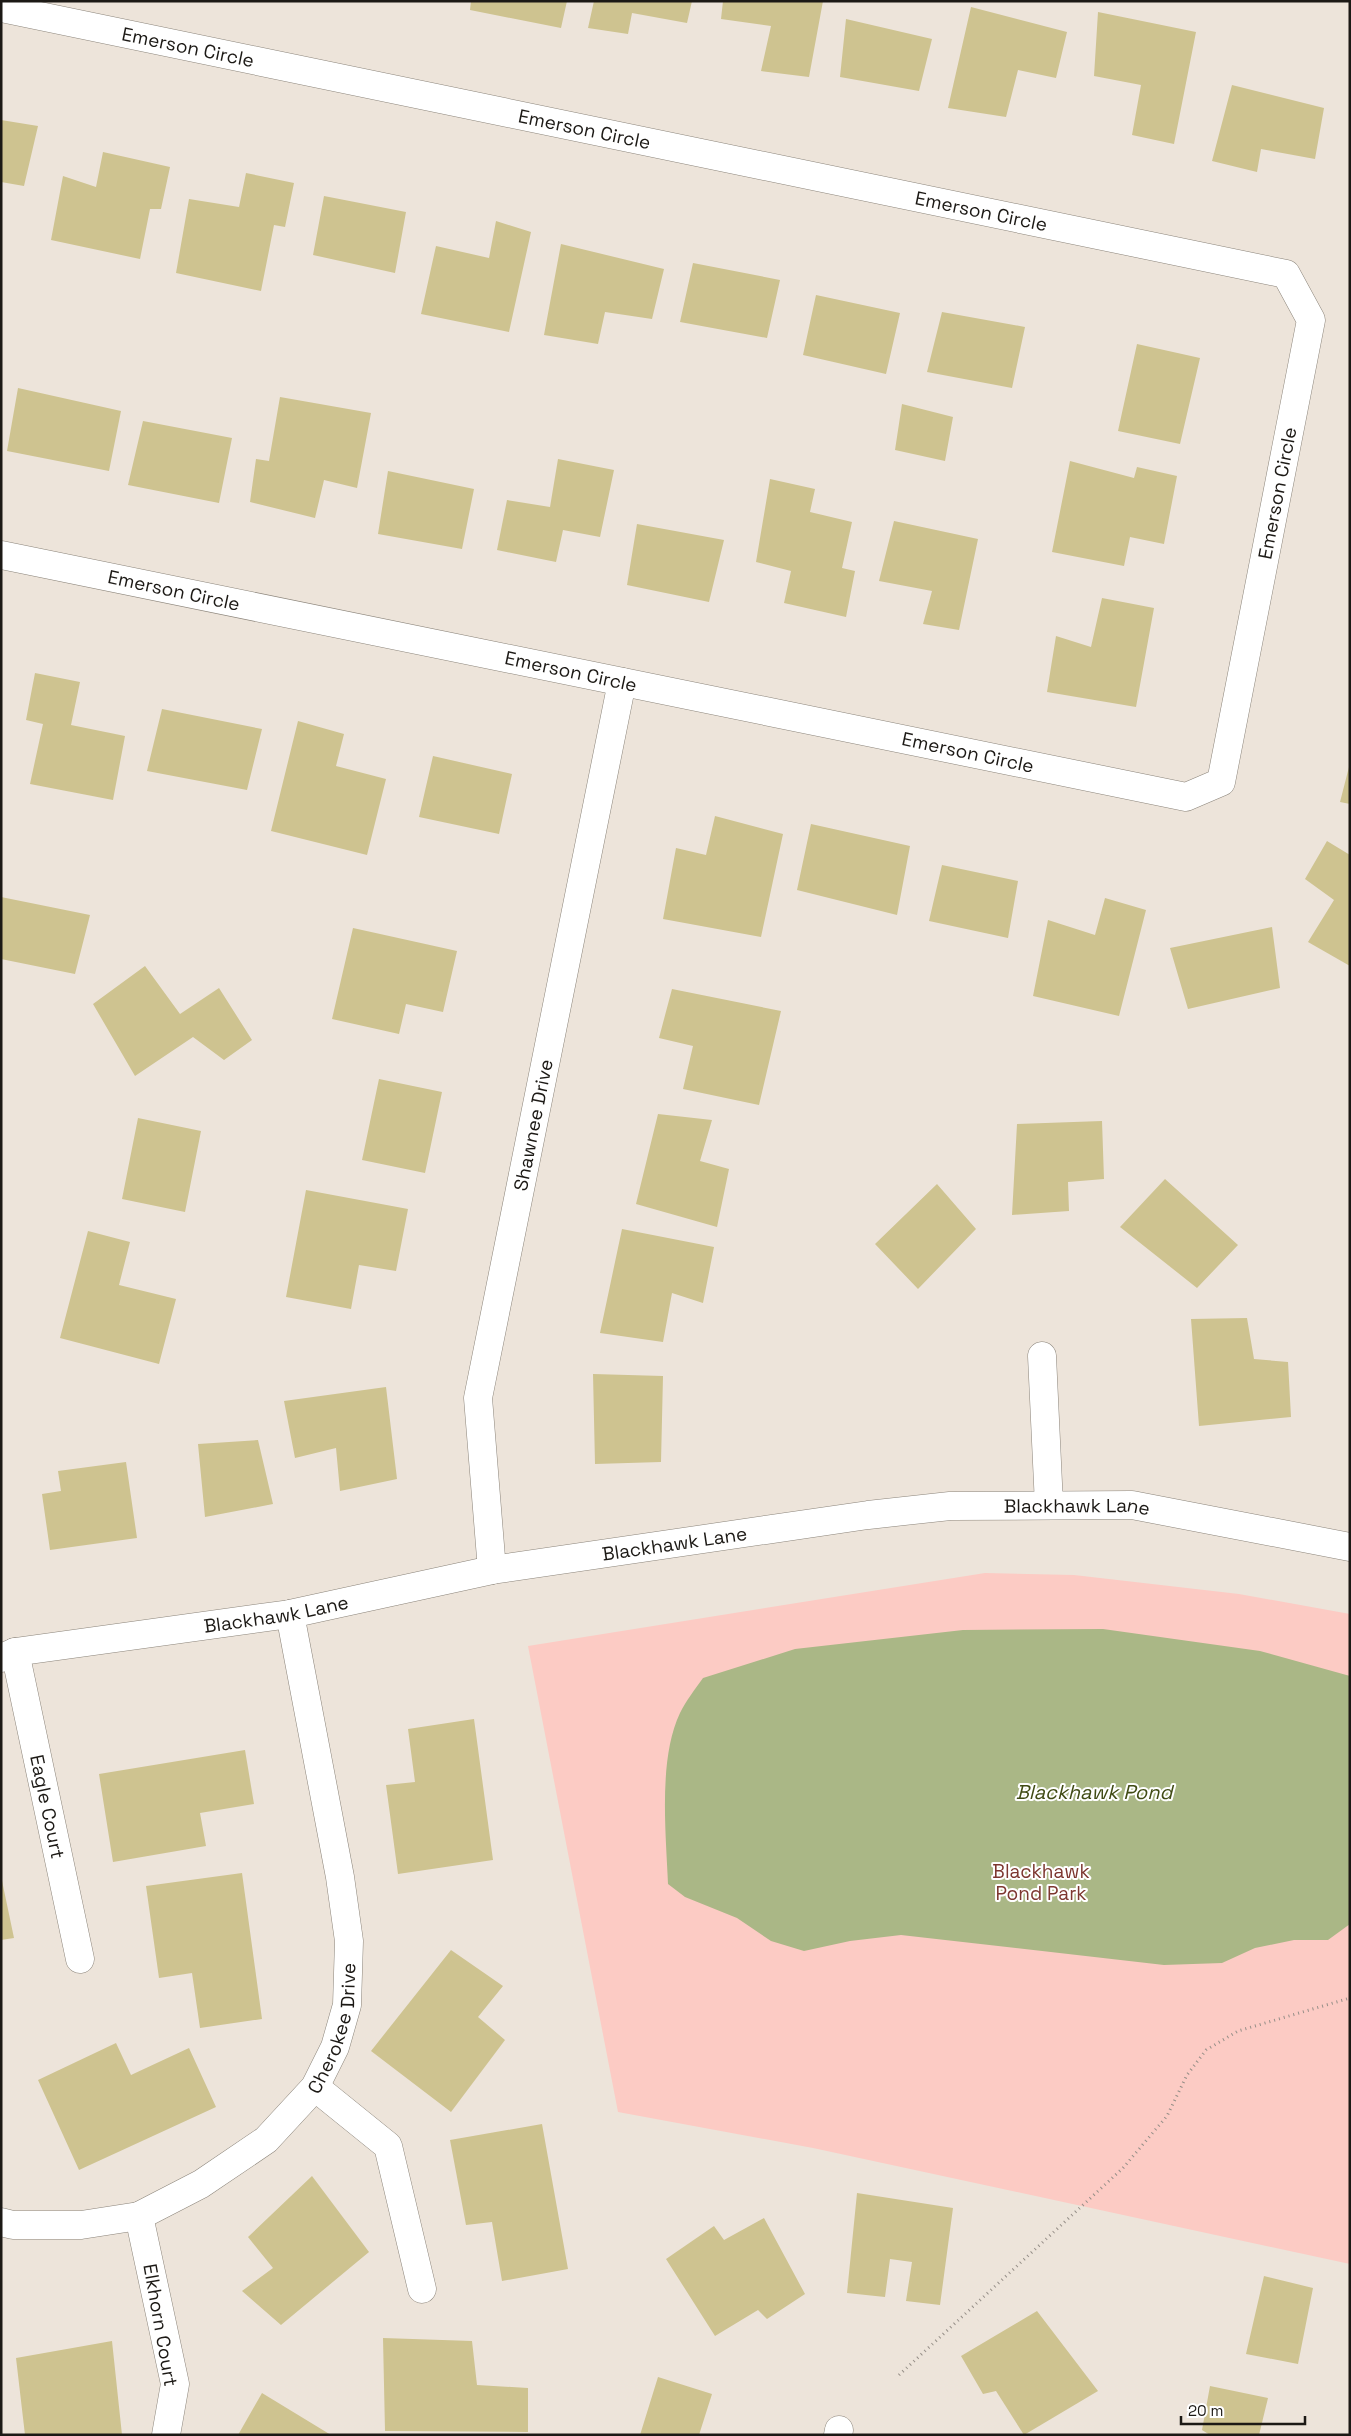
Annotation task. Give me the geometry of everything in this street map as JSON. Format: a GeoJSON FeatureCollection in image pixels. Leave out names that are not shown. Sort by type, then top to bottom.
{"type":"FeatureCollection","features":[{"type":"Feature","properties":{"kind":"street","name":"Emerson Circle"},"geometry":{"type":"LineString","coordinates":[[1,8],[1286,274],[1311,320],[1221,782],[1186,797],[1,555]]}},
{"type":"Feature","properties":{"kind":"street","name":"Shawnee Drive"},"geometry":{"type":"LineString","coordinates":[[492,1570],[478,1398],[622,682]]}},
{"type":"Feature","properties":{"kind":"street"},"geometry":{"type":"LineString","coordinates":[[1042,1356],[1049,1505]]}},
{"type":"Feature","properties":{"kind":"street","name":"Blackhawk Lane"},"geometry":{"type":"LineString","coordinates":[[8,1655],[290,1614],[492,1570],[868,1515],[950,1506],[1132,1505],[1350,1547]]}},
{"type":"Feature","properties":{"kind":"street","name":"Cherokee Drive"},"geometry":{"type":"LineString","coordinates":[[1,2222],[13,2225],[81,2225],[139,2216],[201,2184],[266,2140],[315,2087],[335,2047],[347,2005],[349,1941],[340,1877],[290,1614]]}},
{"type":"Feature","properties":{"kind":"street","name":"Eagle Court"},"geometry":{"type":"LineString","coordinates":[[8,1655],[80,1959]]}},
{"type":"Feature","properties":{"kind":"street"},"geometry":{"type":"LineString","coordinates":[[315,2087],[388,2146],[422,2289]]}},
{"type":"Feature","properties":{"kind":"street","name":"Elkhorn Court"},"geometry":{"type":"LineString","coordinates":[[139,2216],[176,2384],[166,2435]]}},
{"type":"Feature","properties":{"kind":"path"},"geometry":{"type":"LineString","coordinates":[[899,2375],[1123,2168],[1167,2116],[1187,2075],[1206,2050],[1238,2031],[1350,1998]]}},
{"type":"Feature","properties":{"kind":"green space","name":"Blackhawk Pond Park"},"geometry":{"type":"Polygon","coordinates":[[[985,1573],[1074,1575],[1239,1594],[1350,1614],[1350,2264],[813,2148],[618,2112],[528,1646],[985,1573]]]}},
{"type":"Feature","properties":{"kind":"water","name":"Blackhawk Pond"},"geometry":{"type":"Polygon","coordinates":[[[1103,1629],[1260,1651],[1350,1676],[1350,1924],[1328,1940],[1294,1940],[1255,1948],[1222,1963],[1164,1965],[901,1935],[850,1941],[804,1951],[771,1941],[737,1918],[685,1897],[668,1884],[665,1797],[669,1752],[673,1732],[680,1713],[703,1678],[795,1649],[963,1630],[1103,1629]]]}},
{"type":"Feature","properties":{"kind":"building"},"geometry":{"type":"Polygon","coordinates":[[[471,1],[567,1],[561,28],[470,10],[471,1]]]}},
{"type":"Feature","properties":{"kind":"building"},"geometry":{"type":"Polygon","coordinates":[[[594,1],[692,1],[687,23],[632,13],[628,34],[588,28],[594,1]]]}},
{"type":"Feature","properties":{"kind":"building"},"geometry":{"type":"Polygon","coordinates":[[[723,1],[823,1],[809,77],[761,71],[771,26],[721,19],[723,1]]]}},
{"type":"Feature","properties":{"kind":"building"},"geometry":{"type":"Polygon","coordinates":[[[971,7],[1067,32],[1056,78],[1018,70],[1006,117],[948,108],[971,7]]]}},
{"type":"Feature","properties":{"kind":"building"},"geometry":{"type":"Polygon","coordinates":[[[1098,12],[1196,32],[1174,144],[1132,135],[1141,85],[1094,76],[1098,12]]]}},
{"type":"Feature","properties":{"kind":"building"},"geometry":{"type":"Polygon","coordinates":[[[846,19],[932,39],[919,91],[840,77],[846,19]]]}},
{"type":"Feature","properties":{"kind":"building"},"geometry":{"type":"Polygon","coordinates":[[[1232,85],[1324,108],[1315,159],[1261,149],[1257,172],[1212,161],[1232,85]]]}},
{"type":"Feature","properties":{"kind":"building"},"geometry":{"type":"Polygon","coordinates":[[[1,120],[38,126],[24,186],[1,182],[1,120]]]}},
{"type":"Feature","properties":{"kind":"building"},"geometry":{"type":"Polygon","coordinates":[[[103,152],[170,167],[161,209],[150,209],[140,259],[51,240],[63,176],[96,187],[103,152]]]}},
{"type":"Feature","properties":{"kind":"building"},"geometry":{"type":"Polygon","coordinates":[[[246,173],[294,183],[285,227],[274,225],[261,291],[176,273],[189,199],[239,207],[246,173]]]}},
{"type":"Feature","properties":{"kind":"building"},"geometry":{"type":"Polygon","coordinates":[[[324,196],[406,212],[395,273],[313,255],[324,196]]]}},
{"type":"Feature","properties":{"kind":"building"},"geometry":{"type":"Polygon","coordinates":[[[496,221],[531,232],[509,332],[421,314],[436,246],[489,258],[496,221]]]}},
{"type":"Feature","properties":{"kind":"building"},"geometry":{"type":"Polygon","coordinates":[[[561,244],[664,269],[652,319],[605,312],[598,344],[544,335],[561,244]]]}},
{"type":"Feature","properties":{"kind":"building"},"geometry":{"type":"Polygon","coordinates":[[[693,263],[780,280],[767,338],[680,322],[693,263]]]}},
{"type":"Feature","properties":{"kind":"building"},"geometry":{"type":"Polygon","coordinates":[[[816,295],[900,313],[886,374],[803,355],[816,295]]]}},
{"type":"Feature","properties":{"kind":"building"},"geometry":{"type":"Polygon","coordinates":[[[942,312],[1025,327],[1012,388],[927,372],[942,312]]]}},
{"type":"Feature","properties":{"kind":"building"},"geometry":{"type":"Polygon","coordinates":[[[1137,344],[1200,358],[1180,444],[1118,431],[1137,344]]]}},
{"type":"Feature","properties":{"kind":"building"},"geometry":{"type":"Polygon","coordinates":[[[18,388],[121,411],[109,471],[7,451],[18,388]]]}},
{"type":"Feature","properties":{"kind":"building"},"geometry":{"type":"Polygon","coordinates":[[[280,397],[371,413],[357,488],[324,480],[315,518],[250,502],[256,459],[269,461],[280,397]]]}},
{"type":"Feature","properties":{"kind":"building"},"geometry":{"type":"Polygon","coordinates":[[[902,404],[953,417],[945,461],[895,450],[902,404]]]}},
{"type":"Feature","properties":{"kind":"building"},"geometry":{"type":"Polygon","coordinates":[[[143,421],[232,438],[219,503],[128,485],[143,421]]]}},
{"type":"Feature","properties":{"kind":"building"},"geometry":{"type":"Polygon","coordinates":[[[558,459],[614,470],[600,537],[563,530],[556,562],[497,550],[507,500],[550,507],[558,459]]]}},
{"type":"Feature","properties":{"kind":"building"},"geometry":{"type":"Polygon","coordinates":[[[1070,461],[1134,478],[1137,467],[1177,476],[1164,544],[1130,537],[1124,566],[1052,552],[1070,461]]]}},
{"type":"Feature","properties":{"kind":"building"},"geometry":{"type":"Polygon","coordinates":[[[388,471],[474,489],[462,549],[378,534],[388,471]]]}},
{"type":"Feature","properties":{"kind":"building"},"geometry":{"type":"Polygon","coordinates":[[[770,479],[815,489],[810,512],[852,522],[842,568],[855,571],[846,617],[784,603],[791,571],[756,562],[770,479]]]}},
{"type":"Feature","properties":{"kind":"building"},"geometry":{"type":"Polygon","coordinates":[[[894,521],[978,539],[959,630],[923,624],[932,591],[879,581],[894,521]]]}},
{"type":"Feature","properties":{"kind":"building"},"geometry":{"type":"Polygon","coordinates":[[[637,524],[724,540],[709,602],[627,585],[637,524]]]}},
{"type":"Feature","properties":{"kind":"building"},"geometry":{"type":"Polygon","coordinates":[[[1102,598],[1154,608],[1136,707],[1047,692],[1056,636],[1091,647],[1102,598]]]}},
{"type":"Feature","properties":{"kind":"building"},"geometry":{"type":"Polygon","coordinates":[[[35,673],[80,682],[71,725],[125,736],[113,800],[30,784],[43,724],[26,720],[35,673]]]}},
{"type":"Feature","properties":{"kind":"building"},"geometry":{"type":"Polygon","coordinates":[[[162,709],[262,729],[247,790],[147,771],[162,709]]]}},
{"type":"Feature","properties":{"kind":"building"},"geometry":{"type":"Polygon","coordinates":[[[298,721],[344,734],[336,766],[386,779],[367,855],[271,831],[298,721]]]}},
{"type":"Feature","properties":{"kind":"building"},"geometry":{"type":"Polygon","coordinates":[[[433,756],[512,774],[499,834],[419,817],[433,756]]]}},
{"type":"Feature","properties":{"kind":"building"},"geometry":{"type":"Polygon","coordinates":[[[1350,767],[1350,804],[1340,802],[1350,767]]]}},
{"type":"Feature","properties":{"kind":"building"},"geometry":{"type":"Polygon","coordinates":[[[715,816],[783,834],[761,937],[663,919],[676,848],[706,855],[715,816]]]}},
{"type":"Feature","properties":{"kind":"building"},"geometry":{"type":"Polygon","coordinates":[[[811,824],[910,846],[897,915],[797,890],[811,824]]]}},
{"type":"Feature","properties":{"kind":"building"},"geometry":{"type":"Polygon","coordinates":[[[1327,841],[1350,855],[1350,966],[1308,942],[1334,900],[1305,879],[1327,841]]]}},
{"type":"Feature","properties":{"kind":"building"},"geometry":{"type":"Polygon","coordinates":[[[942,865],[1018,881],[1008,938],[929,921],[942,865]]]}},
{"type":"Feature","properties":{"kind":"building"},"geometry":{"type":"Polygon","coordinates":[[[1,897],[90,915],[75,974],[1,959],[1,897]]]}},
{"type":"Feature","properties":{"kind":"building"},"geometry":{"type":"Polygon","coordinates":[[[1105,898],[1146,910],[1119,1016],[1033,996],[1048,920],[1095,935],[1105,898]]]}},
{"type":"Feature","properties":{"kind":"building"},"geometry":{"type":"Polygon","coordinates":[[[1272,927],[1280,988],[1188,1009],[1170,948],[1272,927]]]}},
{"type":"Feature","properties":{"kind":"building"},"geometry":{"type":"Polygon","coordinates":[[[353,928],[457,951],[443,1012],[406,1004],[399,1034],[332,1019],[353,928]]]}},
{"type":"Feature","properties":{"kind":"building"},"geometry":{"type":"Polygon","coordinates":[[[145,966],[180,1014],[219,988],[252,1040],[224,1060],[193,1037],[135,1076],[93,1004],[145,966]]]}},
{"type":"Feature","properties":{"kind":"building"},"geometry":{"type":"Polygon","coordinates":[[[672,989],[781,1011],[759,1105],[683,1089],[693,1046],[659,1038],[672,989]]]}},
{"type":"Feature","properties":{"kind":"building"},"geometry":{"type":"Polygon","coordinates":[[[379,1079],[442,1092],[425,1173],[362,1160],[379,1079]]]}},
{"type":"Feature","properties":{"kind":"building"},"geometry":{"type":"Polygon","coordinates":[[[658,1114],[712,1120],[700,1161],[729,1169],[717,1227],[636,1204],[658,1114]]]}},
{"type":"Feature","properties":{"kind":"building"},"geometry":{"type":"Polygon","coordinates":[[[138,1118],[201,1131],[185,1212],[122,1199],[138,1118]]]}},
{"type":"Feature","properties":{"kind":"building"},"geometry":{"type":"Polygon","coordinates":[[[1102,1121],[1104,1179],[1068,1182],[1069,1211],[1012,1215],[1017,1124],[1102,1121]]]}},
{"type":"Feature","properties":{"kind":"building"},"geometry":{"type":"Polygon","coordinates":[[[1165,1179],[1238,1245],[1197,1288],[1120,1227],[1165,1179]]]}},
{"type":"Feature","properties":{"kind":"building"},"geometry":{"type":"Polygon","coordinates":[[[937,1184],[976,1229],[918,1289],[875,1244],[937,1184]]]}},
{"type":"Feature","properties":{"kind":"building"},"geometry":{"type":"Polygon","coordinates":[[[306,1190],[408,1209],[396,1271],[359,1265],[351,1309],[286,1297],[306,1190]]]}},
{"type":"Feature","properties":{"kind":"building"},"geometry":{"type":"Polygon","coordinates":[[[622,1229],[714,1247],[703,1303],[672,1293],[663,1342],[600,1333],[622,1229]]]}},
{"type":"Feature","properties":{"kind":"building"},"geometry":{"type":"Polygon","coordinates":[[[88,1231],[130,1242],[119,1285],[176,1299],[159,1364],[60,1338],[88,1231]]]}},
{"type":"Feature","properties":{"kind":"building"},"geometry":{"type":"Polygon","coordinates":[[[1247,1318],[1254,1359],[1288,1362],[1291,1417],[1199,1426],[1191,1319],[1247,1318]]]}},
{"type":"Feature","properties":{"kind":"building"},"geometry":{"type":"Polygon","coordinates":[[[593,1374],[663,1376],[661,1462],[595,1464],[593,1374]]]}},
{"type":"Feature","properties":{"kind":"building"},"geometry":{"type":"Polygon","coordinates":[[[386,1387],[397,1479],[340,1491],[336,1448],[295,1458],[284,1401],[386,1387]]]}},
{"type":"Feature","properties":{"kind":"building"},"geometry":{"type":"Polygon","coordinates":[[[258,1440],[273,1504],[205,1517],[198,1444],[258,1440]]]}},
{"type":"Feature","properties":{"kind":"building"},"geometry":{"type":"Polygon","coordinates":[[[126,1462],[137,1538],[50,1550],[42,1494],[61,1491],[58,1471],[126,1462]]]}},
{"type":"Feature","properties":{"kind":"building"},"geometry":{"type":"Polygon","coordinates":[[[474,1719],[493,1860],[398,1874],[386,1785],[415,1782],[408,1729],[474,1719]]]}},
{"type":"Feature","properties":{"kind":"building"},"geometry":{"type":"Polygon","coordinates":[[[245,1750],[254,1804],[200,1813],[206,1846],[113,1862],[99,1774],[245,1750]]]}},
{"type":"Feature","properties":{"kind":"building"},"geometry":{"type":"Polygon","coordinates":[[[242,1873],[262,2019],[200,2028],[192,1973],[159,1978],[146,1886],[242,1873]]]}},
{"type":"Feature","properties":{"kind":"building"},"geometry":{"type":"Polygon","coordinates":[[[1,1876],[14,1938],[1,1940],[1,1876]]]}},
{"type":"Feature","properties":{"kind":"building"},"geometry":{"type":"Polygon","coordinates":[[[451,1950],[503,1986],[478,2017],[505,2040],[451,2112],[371,2051],[451,1950]]]}},
{"type":"Feature","properties":{"kind":"building"},"geometry":{"type":"Polygon","coordinates":[[[116,2043],[131,2075],[189,2048],[216,2107],[79,2170],[38,2080],[116,2043]]]}},
{"type":"Feature","properties":{"kind":"building"},"geometry":{"type":"Polygon","coordinates":[[[542,2124],[568,2269],[502,2281],[492,2222],[466,2225],[450,2140],[542,2124]]]}},
{"type":"Feature","properties":{"kind":"building"},"geometry":{"type":"Polygon","coordinates":[[[312,2176],[369,2252],[281,2325],[242,2291],[273,2268],[248,2237],[312,2176]]]}},
{"type":"Feature","properties":{"kind":"building"},"geometry":{"type":"Polygon","coordinates":[[[857,2193],[953,2208],[940,2305],[906,2301],[912,2262],[890,2259],[885,2297],[847,2293],[857,2193]]]}},
{"type":"Feature","properties":{"kind":"building"},"geometry":{"type":"Polygon","coordinates":[[[764,2218],[805,2294],[767,2319],[758,2310],[715,2336],[666,2259],[714,2226],[724,2240],[764,2218]]]}},
{"type":"Feature","properties":{"kind":"building"},"geometry":{"type":"Polygon","coordinates":[[[1264,2276],[1313,2288],[1298,2364],[1246,2354],[1264,2276]]]}},
{"type":"Feature","properties":{"kind":"building"},"geometry":{"type":"Polygon","coordinates":[[[1037,2311],[1098,2391],[1024,2435],[996,2391],[983,2394],[961,2356],[1037,2311]]]}},
{"type":"Feature","properties":{"kind":"building"},"geometry":{"type":"Polygon","coordinates":[[[383,2338],[472,2341],[477,2385],[528,2388],[528,2432],[385,2431],[383,2338]]]}},
{"type":"Feature","properties":{"kind":"building"},"geometry":{"type":"Polygon","coordinates":[[[112,2341],[122,2435],[25,2435],[16,2358],[112,2341]]]}},
{"type":"Feature","properties":{"kind":"building"},"geometry":{"type":"Polygon","coordinates":[[[658,2377],[712,2394],[699,2435],[640,2435],[658,2377]]]}},
{"type":"Feature","properties":{"kind":"building"},"geometry":{"type":"Polygon","coordinates":[[[1210,2386],[1268,2398],[1259,2435],[1210,2435],[1202,2430],[1210,2386]]]}},
{"type":"Feature","properties":{"kind":"building"},"geometry":{"type":"Polygon","coordinates":[[[262,2393],[331,2435],[238,2435],[262,2393]]]}}]}
